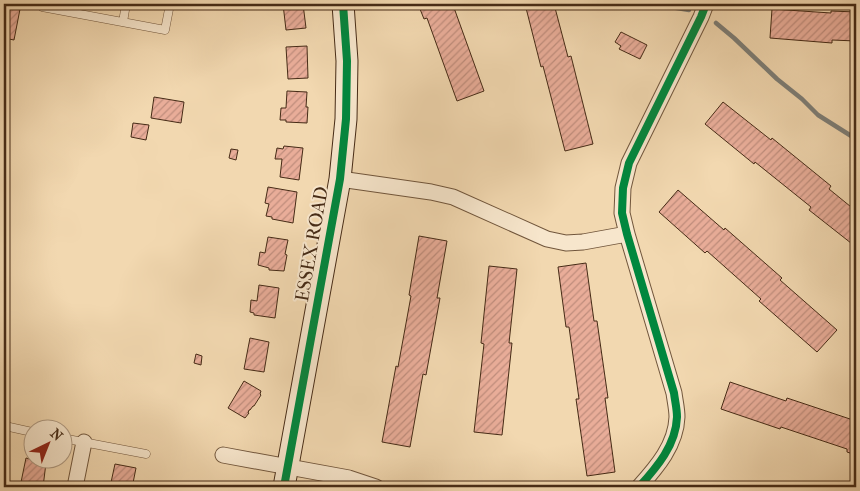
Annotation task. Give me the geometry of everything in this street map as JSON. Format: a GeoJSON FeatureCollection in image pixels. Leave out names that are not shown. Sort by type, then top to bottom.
{"type":"FeatureCollection","features":[{"type":"Feature","properties":{"kind":"street","name":"ESSEX ROAD"},"geometry":{"type":"LineString","coordinates":[[286,477],[340,179],[346,119],[347,61],[343,4]]}},
{"type":"Feature","properties":{"kind":"street"},"geometry":{"type":"LineString","coordinates":[[639,487],[665,455],[673,438],[677,417],[674,393],[622,213],[623,188],[629,164],[706,4]]}},
{"type":"Feature","properties":{"kind":"street"},"geometry":{"type":"LineString","coordinates":[[340,179],[453,197],[547,239],[566,243],[627,234]]}},
{"type":"Feature","properties":{"kind":"street"},"geometry":{"type":"LineString","coordinates":[[75,487],[84,442]]}},
{"type":"Feature","properties":{"kind":"street"},"geometry":{"type":"LineString","coordinates":[[223,455],[286,477],[348,478],[376,487]]}},
{"type":"Feature","properties":{"kind":"lane"},"geometry":{"type":"LineString","coordinates":[[123,22],[126,4]]}},
{"type":"Feature","properties":{"kind":"lane"},"geometry":{"type":"LineString","coordinates":[[42,7],[165,30],[170,4]]}},
{"type":"Feature","properties":{"kind":"lane"},"geometry":{"type":"LineString","coordinates":[[5,426],[22,430]]}},
{"type":"Feature","properties":{"kind":"lane"},"geometry":{"type":"LineString","coordinates":[[72,440],[146,454]]}},
{"type":"Feature","properties":{"kind":"building"},"geometry":{"type":"Polygon","coordinates":[[[4,4],[21,4],[14,40],[4,38],[4,4]]]}},
{"type":"Feature","properties":{"kind":"building"},"geometry":{"type":"Polygon","coordinates":[[[82,4],[103,4],[103,8],[82,4]]]}},
{"type":"Feature","properties":{"kind":"building"},"geometry":{"type":"Polygon","coordinates":[[[283,4],[303,4],[306,28],[286,30],[283,4]]]}},
{"type":"Feature","properties":{"kind":"building"},"geometry":{"type":"Polygon","coordinates":[[[418,4],[453,5],[484,91],[457,101],[427,18],[424,19],[418,4]]]}},
{"type":"Feature","properties":{"kind":"building"},"geometry":{"type":"Polygon","coordinates":[[[525,4],[554,4],[568,57],[571,56],[593,144],[565,151],[525,4]]]}},
{"type":"Feature","properties":{"kind":"building"},"geometry":{"type":"Polygon","coordinates":[[[772,9],[831,13],[831,11],[856,12],[856,41],[832,40],[832,43],[770,38],[772,9]]]}},
{"type":"Feature","properties":{"kind":"building"},"geometry":{"type":"Polygon","coordinates":[[[621,32],[647,45],[640,59],[619,49],[621,46],[615,42],[621,32]]]}},
{"type":"Feature","properties":{"kind":"building"},"geometry":{"type":"Polygon","coordinates":[[[307,46],[308,78],[288,79],[286,47],[307,46]]]}},
{"type":"Feature","properties":{"kind":"building"},"geometry":{"type":"Polygon","coordinates":[[[287,91],[307,92],[307,123],[280,120],[281,108],[286,108],[287,91]]]}},
{"type":"Feature","properties":{"kind":"building"},"geometry":{"type":"Polygon","coordinates":[[[154,97],[184,102],[181,123],[151,118],[154,97]]]}},
{"type":"Feature","properties":{"kind":"building"},"geometry":{"type":"Polygon","coordinates":[[[723,102],[771,140],[772,138],[831,186],[829,189],[856,211],[856,247],[809,210],[811,207],[705,124],[723,102]]]}},
{"type":"Feature","properties":{"kind":"building"},"geometry":{"type":"Polygon","coordinates":[[[133,123],[149,125],[146,140],[131,137],[133,123]]]}},
{"type":"Feature","properties":{"kind":"building"},"geometry":{"type":"Polygon","coordinates":[[[284,146],[303,148],[299,180],[280,177],[282,159],[275,159],[277,148],[283,149],[284,146]]]}},
{"type":"Feature","properties":{"kind":"building"},"geometry":{"type":"Polygon","coordinates":[[[231,149],[238,150],[236,160],[229,158],[231,149]]]}},
{"type":"Feature","properties":{"kind":"building"},"geometry":{"type":"Polygon","coordinates":[[[268,187],[297,192],[293,223],[266,216],[269,204],[265,203],[268,187]]]}},
{"type":"Feature","properties":{"kind":"building"},"geometry":{"type":"Polygon","coordinates":[[[678,190],[782,278],[780,280],[837,330],[817,352],[759,301],[761,299],[707,251],[705,253],[659,212],[678,190]]]}},
{"type":"Feature","properties":{"kind":"building"},"geometry":{"type":"Polygon","coordinates":[[[419,236],[447,241],[437,298],[440,298],[426,375],[423,374],[410,447],[382,442],[411,296],[409,295],[419,236]]]}},
{"type":"Feature","properties":{"kind":"building"},"geometry":{"type":"Polygon","coordinates":[[[268,237],[288,240],[284,271],[269,270],[269,268],[258,265],[260,252],[265,253],[268,237]]]}},
{"type":"Feature","properties":{"kind":"building"},"geometry":{"type":"Polygon","coordinates":[[[586,263],[594,321],[597,321],[608,398],[605,398],[615,472],[587,476],[576,399],[579,399],[569,327],[566,327],[558,267],[586,263]]]}},
{"type":"Feature","properties":{"kind":"building"},"geometry":{"type":"Polygon","coordinates":[[[489,266],[517,269],[509,343],[512,343],[502,435],[474,432],[484,344],[481,343],[489,266]]]}},
{"type":"Feature","properties":{"kind":"building"},"geometry":{"type":"Polygon","coordinates":[[[259,285],[279,288],[275,318],[254,315],[254,313],[250,312],[251,300],[257,301],[259,285]]]}},
{"type":"Feature","properties":{"kind":"building"},"geometry":{"type":"Polygon","coordinates":[[[250,338],[269,342],[264,372],[244,369],[250,338]]]}},
{"type":"Feature","properties":{"kind":"building"},"geometry":{"type":"Polygon","coordinates":[[[196,354],[202,356],[201,365],[194,363],[196,354]]]}},
{"type":"Feature","properties":{"kind":"building"},"geometry":{"type":"Polygon","coordinates":[[[244,381],[261,391],[261,395],[245,418],[228,408],[244,381]]]}},
{"type":"Feature","properties":{"kind":"building"},"geometry":{"type":"Polygon","coordinates":[[[730,382],[786,401],[787,398],[856,421],[856,455],[847,452],[847,449],[721,409],[730,382]]]}},
{"type":"Feature","properties":{"kind":"building"},"geometry":{"type":"Polygon","coordinates":[[[115,464],[136,468],[133,483],[139,484],[139,487],[110,487],[115,464]]]}},
{"type":"Feature","properties":{"kind":"building"},"geometry":{"type":"Polygon","coordinates":[[[24,468],[45,468],[43,487],[20,487],[24,468]]]}},
{"type":"Feature","properties":{"kind":"waterway"},"geometry":{"type":"LineString","coordinates":[[653,4],[689,10]]}},
{"type":"Feature","properties":{"kind":"waterway"},"geometry":{"type":"LineString","coordinates":[[716,23],[818,115],[856,139]]}},
{"type":"Feature","properties":{"kind":"cycle path"},"geometry":{"type":"LineString","coordinates":[[284,487],[340,179],[346,119],[347,61],[343,4]]}},
{"type":"Feature","properties":{"kind":"cycle path"},"geometry":{"type":"LineString","coordinates":[[639,487],[659,463],[669,446],[676,427],[677,414],[674,393],[627,234],[622,213],[623,188],[629,163],[706,4]]}}]}
